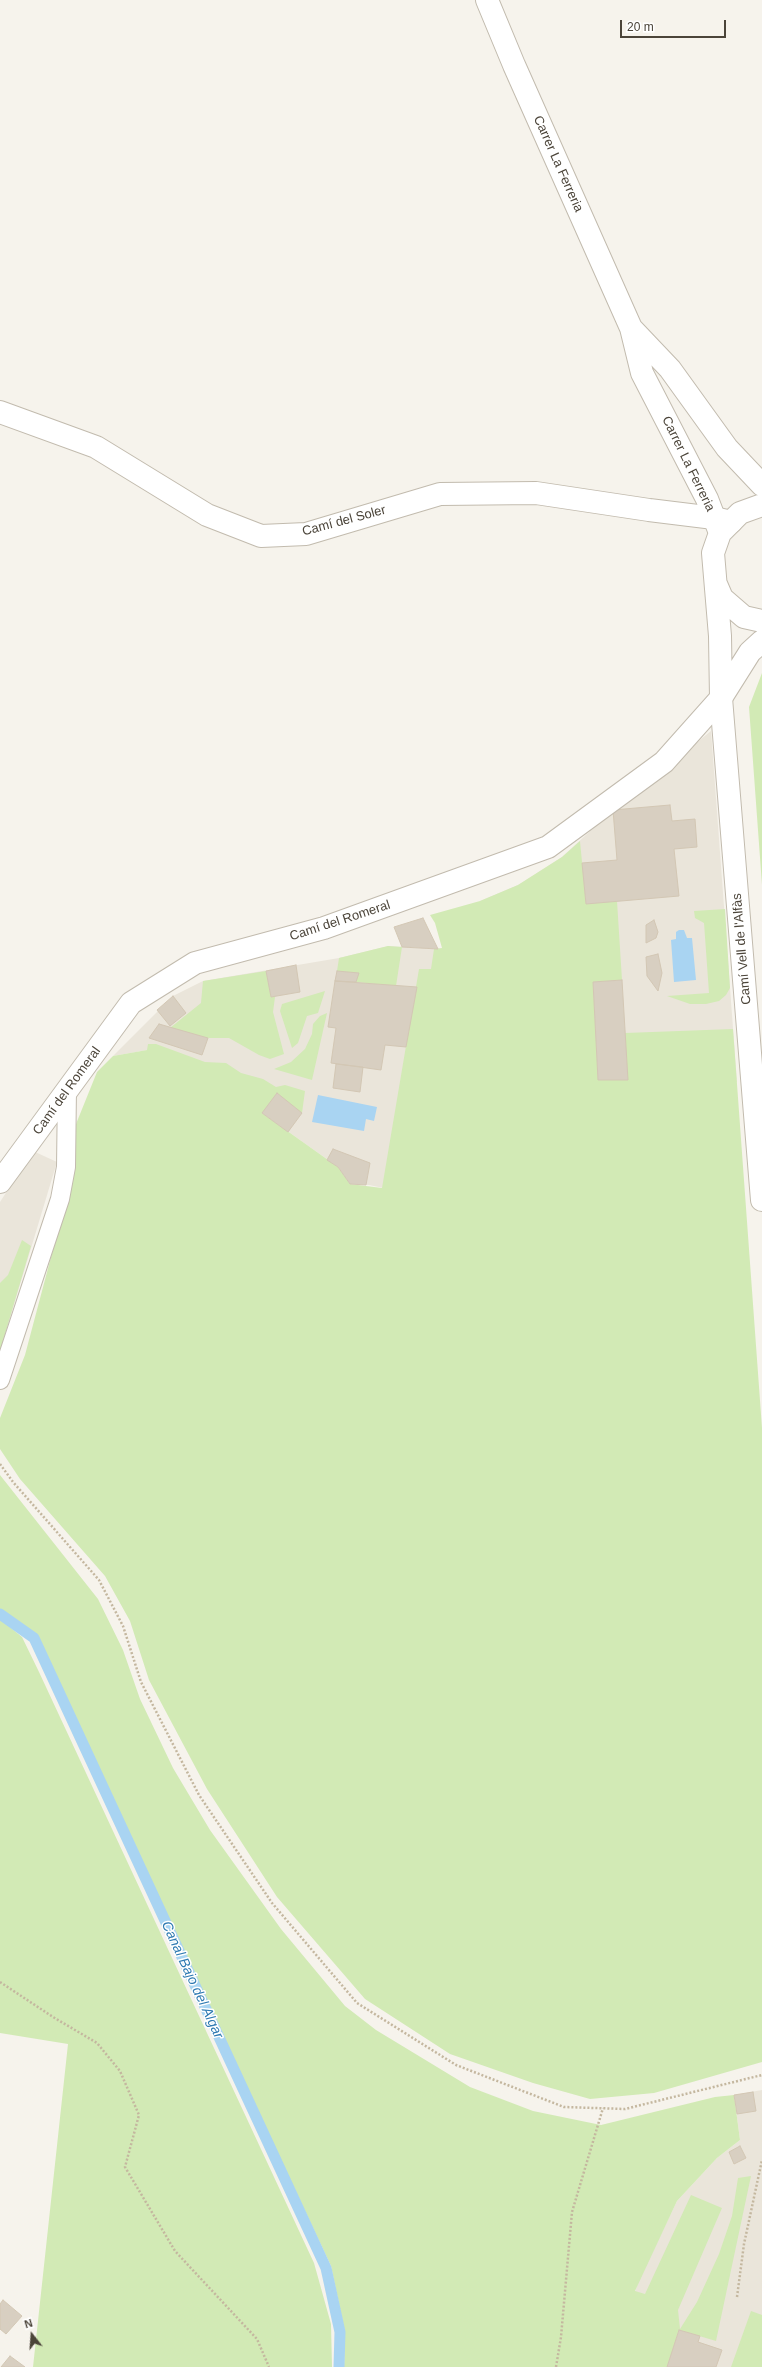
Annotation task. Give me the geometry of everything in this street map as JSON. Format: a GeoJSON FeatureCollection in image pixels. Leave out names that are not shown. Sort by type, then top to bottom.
{"type":"FeatureCollection","features":[{"type":"Feature","properties":{"kind":"street","name":"Carrer La Ferreria"},"geometry":{"type":"LineString","coordinates":[[487,0],[514,66],[631,328],[642,373],[722,524]]}},
{"type":"Feature","properties":{"kind":"street","name":"Carrer La Ferreria"},"geometry":{"type":"LineString","coordinates":[[631,328],[670,370],[727,448],[762,485]]}},
{"type":"Feature","properties":{"kind":"street","name":"Camí del Soler"},"geometry":{"type":"LineString","coordinates":[[0,412],[96,447],[207,515],[261,536],[306,534],[440,494],[536,493],[649,510],[722,524]]}},
{"type":"Feature","properties":{"kind":"street"},"geometry":{"type":"LineString","coordinates":[[722,524],[740,513],[762,505]]}},
{"type":"Feature","properties":{"kind":"street","name":"Camí Vell de l'Alfàs"},"geometry":{"type":"LineString","coordinates":[[722,524],[713,553],[720,636],[721,698],[762,1200]]}},
{"type":"Feature","properties":{"kind":"street"},"geometry":{"type":"LineString","coordinates":[[714,579],[722,598],[744,617],[762,621]]}},
{"type":"Feature","properties":{"kind":"street","name":"Camí del Romeral"},"geometry":{"type":"LineString","coordinates":[[0,1182],[131,1003],[195,963],[324,928],[548,847],[664,762],[721,698],[750,652],[762,641]]}},
{"type":"Feature","properties":{"kind":"lane"},"geometry":{"type":"LineString","coordinates":[[0,1380],[60,1199],[66,1167],[67,1089]]}},
{"type":"Feature","properties":{"kind":"path"},"geometry":{"type":"LineString","coordinates":[[0,1464],[13,1482],[100,1580],[123,1626],[142,1682],[199,1795],[272,1903],[357,2003],[456,2066],[564,2107],[625,2109],[762,2075]]}},
{"type":"Feature","properties":{"kind":"path"},"geometry":{"type":"LineString","coordinates":[[0,1982],[53,2017],[97,2043],[120,2071],[139,2115],[125,2167],[175,2251],[257,2339],[269,2367]]}},
{"type":"Feature","properties":{"kind":"path"},"geometry":{"type":"LineString","coordinates":[[556,2367],[562,2337],[572,2212],[603,2108]]}},
{"type":"Feature","properties":{"kind":"path"},"geometry":{"type":"LineString","coordinates":[[737,2297],[744,2244],[762,2160]]}},
{"type":"Feature","properties":{"kind":"shaded area"},"geometry":{"type":"Polygon","coordinates":[[[711,731],[737,1082],[502,1078],[480,901],[518,885],[562,857],[613,810],[711,731]]]}},
{"type":"Feature","properties":{"kind":"shaded area"},"geometry":{"type":"Polygon","coordinates":[[[388,946],[442,949],[422,1196],[369,1185],[350,1184],[338,1167],[262,1113],[148,1050],[113,1056],[173,996],[203,981],[339,958],[388,946]]]}},
{"type":"Feature","properties":{"kind":"shaded area"},"geometry":{"type":"Polygon","coordinates":[[[33,1151],[57,1162],[0,1351],[0,1202],[33,1151]]]}},
{"type":"Feature","properties":{"kind":"shaded area"},"geometry":{"type":"Polygon","coordinates":[[[762,2090],[762,2367],[609,2367],[639,2280],[677,2201],[717,2158],[740,2140],[734,2095],[762,2090]]]}},
{"type":"Feature","properties":{"kind":"green space"},"geometry":{"type":"Polygon","coordinates":[[[762,673],[762,885],[749,707],[762,673]]]}},
{"type":"Feature","properties":{"kind":"green space"},"geometry":{"type":"Polygon","coordinates":[[[580,841],[586,904],[617,901],[622,980],[593,982],[598,1080],[628,1080],[625,1033],[733,1029],[762,1428],[762,2062],[654,2093],[590,2099],[533,2083],[450,2054],[365,1999],[277,1897],[207,1789],[149,1680],[130,1621],[105,1576],[20,1479],[0,1449],[0,1418],[25,1355],[72,1178],[76,1124],[97,1072],[113,1056],[147,1050],[148,1044],[156,1044],[205,1062],[226,1063],[241,1073],[263,1079],[276,1087],[285,1085],[305,1091],[302,1113],[277,1093],[262,1113],[338,1167],[350,1184],[382,1188],[419,969],[431,969],[434,949],[442,948],[435,923],[430,915],[480,901],[518,885],[562,857],[580,841]]]}},
{"type":"Feature","properties":{"kind":"green space"},"geometry":{"type":"Polygon","coordinates":[[[725,909],[730,988],[726,995],[719,1001],[706,1004],[690,1004],[667,996],[709,993],[704,923],[695,918],[694,911],[725,909]]]}},
{"type":"Feature","properties":{"kind":"green space"},"geometry":{"type":"Polygon","coordinates":[[[388,946],[402,947],[396,986],[356,982],[358,973],[337,971],[339,958],[388,946]]]}},
{"type":"Feature","properties":{"kind":"green space"},"geometry":{"type":"Polygon","coordinates":[[[266,971],[271,997],[275,997],[273,1012],[284,1054],[270,1059],[259,1055],[229,1038],[208,1038],[170,1028],[201,1003],[203,981],[266,971]]]}},
{"type":"Feature","properties":{"kind":"green space"},"geometry":{"type":"Polygon","coordinates":[[[325,991],[318,1013],[307,1016],[298,1043],[292,1048],[280,1011],[282,1004],[325,991]]]}},
{"type":"Feature","properties":{"kind":"green space"},"geometry":{"type":"Polygon","coordinates":[[[327,1013],[312,1080],[274,1069],[291,1062],[305,1049],[312,1034],[313,1024],[320,1016],[327,1013]]]}},
{"type":"Feature","properties":{"kind":"green space"},"geometry":{"type":"Polygon","coordinates":[[[22,1240],[31,1246],[0,1351],[0,1283],[8,1275],[22,1240]]]}},
{"type":"Feature","properties":{"kind":"green space"},"geometry":{"type":"Polygon","coordinates":[[[0,1475],[98,1599],[123,1650],[140,1699],[173,1768],[210,1830],[281,1929],[345,2006],[376,2030],[470,2087],[533,2111],[601,2125],[715,2097],[734,2095],[740,2140],[717,2158],[677,2201],[635,2291],[645,2294],[691,2195],[722,2208],[678,2310],[680,2329],[697,2302],[719,2254],[732,2216],[738,2178],[751,2176],[716,2341],[679,2330],[667,2367],[344,2367],[345,2332],[331,2266],[35,1637],[0,1613],[0,1475]]]}},
{"type":"Feature","properties":{"kind":"green space"},"geometry":{"type":"Polygon","coordinates":[[[0,1619],[22,1637],[314,2263],[331,2324],[332,2367],[33,2367],[68,2044],[0,2033],[0,1619]]]}},
{"type":"Feature","properties":{"kind":"green space"},"geometry":{"type":"Polygon","coordinates":[[[751,2311],[762,2315],[762,2367],[731,2367],[751,2311]]]}},
{"type":"Feature","properties":{"kind":"water"},"geometry":{"type":"Polygon","coordinates":[[[679,930],[684,930],[687,938],[692,938],[696,980],[674,982],[671,940],[676,939],[676,932],[679,930]]]}},
{"type":"Feature","properties":{"kind":"water"},"geometry":{"type":"Polygon","coordinates":[[[318,1095],[377,1107],[374,1121],[366,1119],[364,1131],[312,1122],[318,1095]]]}},
{"type":"Feature","properties":{"kind":"building"},"geometry":{"type":"Polygon","coordinates":[[[670,805],[672,821],[695,819],[697,847],[674,849],[679,896],[586,904],[582,863],[617,860],[613,810],[670,805]]]}},
{"type":"Feature","properties":{"kind":"building"},"geometry":{"type":"Polygon","coordinates":[[[423,918],[438,949],[402,947],[394,927],[423,918]]]}},
{"type":"Feature","properties":{"kind":"building"},"geometry":{"type":"Polygon","coordinates":[[[654,920],[658,932],[656,938],[646,943],[646,925],[654,920]]]}},
{"type":"Feature","properties":{"kind":"building"},"geometry":{"type":"Polygon","coordinates":[[[658,954],[662,973],[658,991],[647,976],[646,957],[658,954]]]}},
{"type":"Feature","properties":{"kind":"building"},"geometry":{"type":"Polygon","coordinates":[[[296,965],[300,992],[271,997],[266,971],[296,965]]]}},
{"type":"Feature","properties":{"kind":"building"},"geometry":{"type":"Polygon","coordinates":[[[337,971],[359,973],[356,982],[335,981],[337,971]]]}},
{"type":"Feature","properties":{"kind":"building"},"geometry":{"type":"Polygon","coordinates":[[[622,980],[628,1080],[598,1080],[593,982],[622,980]]]}},
{"type":"Feature","properties":{"kind":"building"},"geometry":{"type":"Polygon","coordinates":[[[335,981],[417,987],[406,1047],[385,1045],[381,1070],[331,1063],[336,1028],[328,1027],[335,981]]]}},
{"type":"Feature","properties":{"kind":"building"},"geometry":{"type":"Polygon","coordinates":[[[173,996],[186,1013],[170,1026],[157,1010],[173,996]]]}},
{"type":"Feature","properties":{"kind":"building"},"geometry":{"type":"Polygon","coordinates":[[[159,1024],[208,1038],[202,1055],[149,1038],[159,1024]]]}},
{"type":"Feature","properties":{"kind":"building"},"geometry":{"type":"Polygon","coordinates":[[[336,1064],[363,1067],[360,1092],[333,1088],[336,1064]]]}},
{"type":"Feature","properties":{"kind":"building"},"geometry":{"type":"Polygon","coordinates":[[[277,1093],[302,1113],[288,1132],[262,1113],[277,1093]]]}},
{"type":"Feature","properties":{"kind":"building"},"geometry":{"type":"Polygon","coordinates":[[[333,1149],[370,1163],[366,1185],[350,1184],[338,1167],[327,1160],[333,1149]]]}},
{"type":"Feature","properties":{"kind":"building"},"geometry":{"type":"Polygon","coordinates":[[[753,2092],[756,2111],[737,2114],[734,2095],[753,2092]]]}},
{"type":"Feature","properties":{"kind":"building"},"geometry":{"type":"Polygon","coordinates":[[[740,2146],[746,2158],[734,2164],[729,2152],[740,2146]]]}},
{"type":"Feature","properties":{"kind":"building"},"geometry":{"type":"Polygon","coordinates":[[[3,2300],[22,2316],[6,2334],[0,2329],[0,2304],[3,2300]]]}},
{"type":"Feature","properties":{"kind":"building"},"geometry":{"type":"Polygon","coordinates":[[[679,2330],[700,2336],[698,2342],[722,2350],[716,2367],[667,2367],[679,2330]]]}},
{"type":"Feature","properties":{"kind":"building"},"geometry":{"type":"Polygon","coordinates":[[[10,2356],[25,2367],[1,2367],[10,2356]]]}},
{"type":"Feature","properties":{"kind":"waterway","name":"Canal Bajo del Algar"},"geometry":{"type":"LineString","coordinates":[[0,1614],[34,1638],[326,2268],[340,2332],[339,2367]]}}]}
